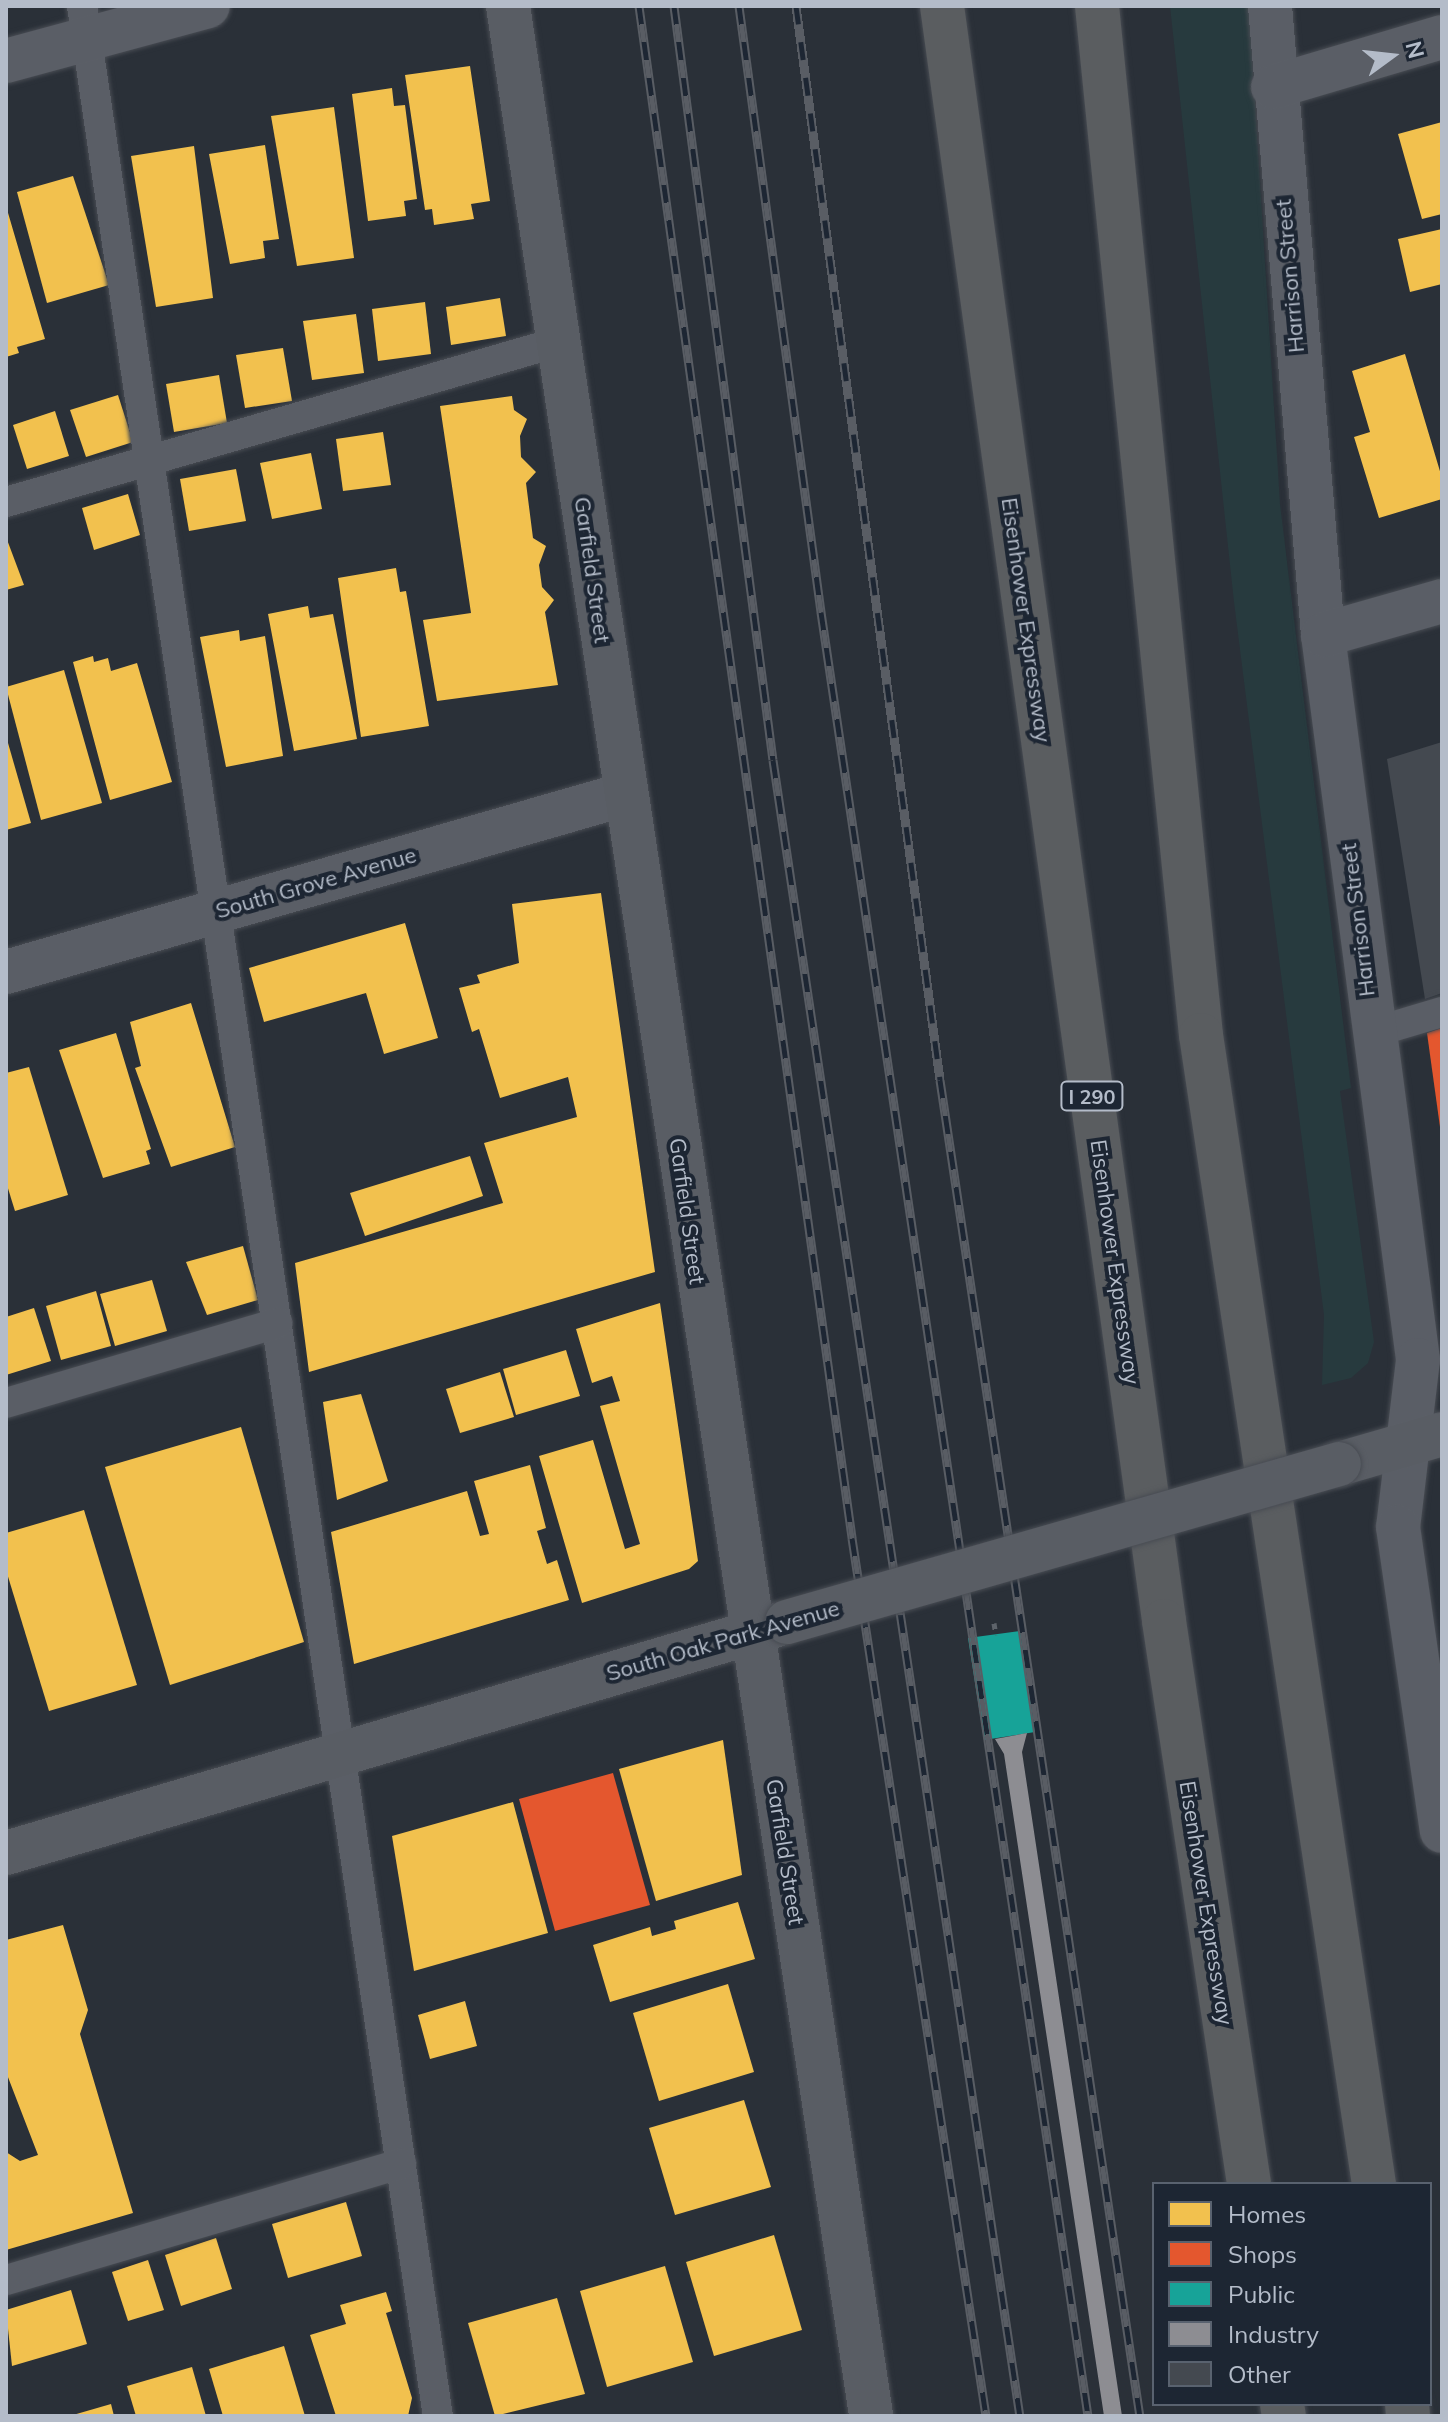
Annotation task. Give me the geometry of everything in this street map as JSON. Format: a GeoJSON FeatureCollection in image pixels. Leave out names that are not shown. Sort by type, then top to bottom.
{"type":"FeatureCollection","features":[{"type":"Feature","properties":{"kind":"highway","name":"Eisenhower Expressway"},"geometry":{"type":"LineString","coordinates":[[942,6],[1164,1621],[1249,2182]]}},
{"type":"Feature","properties":{"kind":"highway"},"geometry":{"type":"LineString","coordinates":[[1097,6],[1201,1035],[1374,2182]]}},
{"type":"Feature","properties":{"kind":"street"},"geometry":{"type":"LineString","coordinates":[[6,61],[85,22],[208,6]]}},
{"type":"Feature","properties":{"kind":"street","name":"Garfield Street"},"geometry":{"type":"LineString","coordinates":[[508,6],[626,794],[768,1627],[871,2416]]}},
{"type":"Feature","properties":{"kind":"street","name":"Harrison Street"},"geometry":{"type":"LineString","coordinates":[[1270,6],[1273,87],[1323,635],[1371,1033],[1418,1360],[1426,1438],[1398,1527],[1442,1831]]}},
{"type":"Feature","properties":{"kind":"street"},"geometry":{"type":"LineString","coordinates":[[1273,87],[1442,37]]}},
{"type":"Feature","properties":{"kind":"street"},"geometry":{"type":"LineString","coordinates":[[1323,635],[1442,601]]}},
{"type":"Feature","properties":{"kind":"street","name":"South Grove Avenue"},"geometry":{"type":"LineString","coordinates":[[6,972],[626,794]]}},
{"type":"Feature","properties":{"kind":"street","name":"South Oak Park Avenue"},"geometry":{"type":"LineString","coordinates":[[6,1853],[768,1627],[1426,1438]]}},
{"type":"Feature","properties":{"kind":"lane"},"geometry":{"type":"LineString","coordinates":[[85,22],[438,2416]]}},
{"type":"Feature","properties":{"kind":"lane"},"geometry":{"type":"LineString","coordinates":[[6,502],[558,342]]}},
{"type":"Feature","properties":{"kind":"lane"},"geometry":{"type":"LineString","coordinates":[[1371,1033],[1442,1012]]}},
{"type":"Feature","properties":{"kind":"lane"},"geometry":{"type":"LineString","coordinates":[[6,1403],[277,1323]]}},
{"type":"Feature","properties":{"kind":"lane"},"geometry":{"type":"LineString","coordinates":[[6,2280],[401,2164]]}},
{"type":"Feature","properties":{"kind":"path"},"geometry":{"type":"LineString","coordinates":[[994,1623],[996,1635]]}},
{"type":"Feature","properties":{"kind":"green space"},"geometry":{"type":"Polygon","coordinates":[[[1170,6],[1249,6],[1280,504],[1351,1088],[1340,1091],[1374,1342],[1368,1363],[1351,1378],[1322,1385],[1324,1315],[1234,602],[1170,6]]]}},
{"type":"Feature","properties":{"kind":"building: Homes"},"geometry":{"type":"Polygon","coordinates":[[[470,66],[490,201],[471,204],[474,219],[434,225],[432,209],[425,210],[405,75],[470,66]]]}},
{"type":"Feature","properties":{"kind":"building: Homes"},"geometry":{"type":"Polygon","coordinates":[[[392,88],[394,106],[405,105],[417,199],[404,201],[406,216],[368,221],[352,94],[392,88]]]}},
{"type":"Feature","properties":{"kind":"building: Homes"},"geometry":{"type":"Polygon","coordinates":[[[334,107],[354,258],[297,266],[271,116],[334,107]]]}},
{"type":"Feature","properties":{"kind":"building: Homes"},"geometry":{"type":"Polygon","coordinates":[[[1442,122],[1442,214],[1422,219],[1398,134],[1442,122]]]}},
{"type":"Feature","properties":{"kind":"building: Homes"},"geometry":{"type":"Polygon","coordinates":[[[265,145],[279,239],[263,241],[265,258],[230,264],[209,154],[265,145]]]}},
{"type":"Feature","properties":{"kind":"building: Homes"},"geometry":{"type":"Polygon","coordinates":[[[194,146],[213,298],[156,307],[131,156],[194,146]]]}},
{"type":"Feature","properties":{"kind":"building: Homes"},"geometry":{"type":"Polygon","coordinates":[[[73,176],[109,285],[47,303],[17,192],[73,176]]]}},
{"type":"Feature","properties":{"kind":"building: Homes"},"geometry":{"type":"Polygon","coordinates":[[[6,206],[45,339],[17,347],[19,353],[6,357],[6,206]]]}},
{"type":"Feature","properties":{"kind":"building: Homes"},"geometry":{"type":"Polygon","coordinates":[[[1442,229],[1442,284],[1410,292],[1398,239],[1442,229]]]}},
{"type":"Feature","properties":{"kind":"building: Homes"},"geometry":{"type":"Polygon","coordinates":[[[500,298],[506,336],[451,345],[446,307],[500,298]]]}},
{"type":"Feature","properties":{"kind":"building: Homes"},"geometry":{"type":"Polygon","coordinates":[[[425,302],[431,354],[378,361],[372,309],[425,302]]]}},
{"type":"Feature","properties":{"kind":"building: Homes"},"geometry":{"type":"Polygon","coordinates":[[[356,314],[364,373],[312,380],[303,321],[356,314]]]}},
{"type":"Feature","properties":{"kind":"building: Homes"},"geometry":{"type":"Polygon","coordinates":[[[283,348],[292,401],[245,408],[236,355],[283,348]]]}},
{"type":"Feature","properties":{"kind":"building: Homes"},"geometry":{"type":"Polygon","coordinates":[[[1405,354],[1442,478],[1442,499],[1379,518],[1354,437],[1370,432],[1352,371],[1405,354]]]}},
{"type":"Feature","properties":{"kind":"building: Homes"},"geometry":{"type":"Polygon","coordinates":[[[219,375],[227,423],[174,432],[166,384],[219,375]]]}},
{"type":"Feature","properties":{"kind":"building: Homes"},"geometry":{"type":"Polygon","coordinates":[[[118,395],[133,442],[86,457],[70,410],[118,395]]]}},
{"type":"Feature","properties":{"kind":"building: Homes"},"geometry":{"type":"Polygon","coordinates":[[[512,396],[514,410],[527,419],[520,436],[521,457],[536,472],[526,483],[533,538],[546,546],[539,565],[542,587],[554,600],[545,612],[558,685],[437,701],[423,620],[471,613],[440,406],[512,396]]]}},
{"type":"Feature","properties":{"kind":"building: Homes"},"geometry":{"type":"Polygon","coordinates":[[[55,411],[69,456],[27,469],[13,425],[55,411]]]}},
{"type":"Feature","properties":{"kind":"building: Homes"},"geometry":{"type":"Polygon","coordinates":[[[383,432],[391,485],[343,491],[336,439],[383,432]]]}},
{"type":"Feature","properties":{"kind":"building: Homes"},"geometry":{"type":"Polygon","coordinates":[[[311,453],[322,509],[272,519],[260,463],[311,453]]]}},
{"type":"Feature","properties":{"kind":"building: Homes"},"geometry":{"type":"Polygon","coordinates":[[[236,469],[246,521],[189,531],[180,479],[236,469]]]}},
{"type":"Feature","properties":{"kind":"building: Homes"},"geometry":{"type":"Polygon","coordinates":[[[128,494],[140,535],[94,550],[82,508],[128,494]]]}},
{"type":"Feature","properties":{"kind":"building: Homes"},"geometry":{"type":"Polygon","coordinates":[[[6,537],[24,585],[6,590],[6,537]]]}},
{"type":"Feature","properties":{"kind":"building: Homes"},"geometry":{"type":"Polygon","coordinates":[[[396,568],[400,592],[406,591],[429,726],[361,737],[338,578],[396,568]]]}},
{"type":"Feature","properties":{"kind":"building: Homes"},"geometry":{"type":"Polygon","coordinates":[[[308,606],[310,618],[333,614],[357,739],[294,751],[268,614],[308,606]]]}},
{"type":"Feature","properties":{"kind":"building: Homes"},"geometry":{"type":"Polygon","coordinates":[[[239,630],[240,641],[265,636],[283,756],[226,767],[200,637],[239,630]]]}},
{"type":"Feature","properties":{"kind":"building: Homes"},"geometry":{"type":"Polygon","coordinates":[[[93,656],[94,662],[108,658],[111,671],[137,663],[172,782],[110,800],[73,662],[93,656]]]}},
{"type":"Feature","properties":{"kind":"building: Homes"},"geometry":{"type":"Polygon","coordinates":[[[64,670],[102,803],[41,820],[6,687],[64,670]]]}},
{"type":"Feature","properties":{"kind":"building: Homes"},"geometry":{"type":"Polygon","coordinates":[[[6,736],[31,823],[6,830],[6,736]]]}},
{"type":"Feature","properties":{"kind":"building: Homes"},"geometry":{"type":"Polygon","coordinates":[[[601,893],[655,1272],[309,1372],[295,1263],[503,1203],[484,1143],[577,1117],[568,1077],[500,1098],[479,1029],[472,1032],[459,988],[480,983],[477,975],[519,963],[512,904],[601,893]]]}},
{"type":"Feature","properties":{"kind":"building: Homes"},"geometry":{"type":"Polygon","coordinates":[[[405,923],[438,1038],[384,1054],[366,993],[264,1022],[249,968],[405,923]]]}},
{"type":"Feature","properties":{"kind":"building: Homes"},"geometry":{"type":"Polygon","coordinates":[[[191,1003],[235,1147],[171,1167],[135,1068],[141,1066],[130,1022],[191,1003]]]}},
{"type":"Feature","properties":{"kind":"building: Homes"},"geometry":{"type":"Polygon","coordinates":[[[116,1033],[151,1149],[146,1151],[150,1164],[103,1178],[59,1050],[116,1033]]]}},
{"type":"Feature","properties":{"kind":"building: Homes"},"geometry":{"type":"Polygon","coordinates":[[[29,1067],[68,1195],[15,1211],[6,1182],[6,1073],[29,1067]]]}},
{"type":"Feature","properties":{"kind":"building: Homes"},"geometry":{"type":"Polygon","coordinates":[[[470,1156],[483,1196],[365,1236],[350,1193],[470,1156]]]}},
{"type":"Feature","properties":{"kind":"building: Homes"},"geometry":{"type":"Polygon","coordinates":[[[243,1246],[258,1300],[207,1315],[186,1262],[243,1246]]]}},
{"type":"Feature","properties":{"kind":"building: Homes"},"geometry":{"type":"Polygon","coordinates":[[[152,1280],[167,1331],[115,1346],[100,1294],[152,1280]]]}},
{"type":"Feature","properties":{"kind":"building: Homes"},"geometry":{"type":"Polygon","coordinates":[[[96,1291],[111,1346],[61,1360],[46,1306],[96,1291]]]}},
{"type":"Feature","properties":{"kind":"building: Homes"},"geometry":{"type":"Polygon","coordinates":[[[660,1303],[698,1561],[689,1569],[582,1603],[539,1456],[593,1440],[625,1549],[640,1544],[600,1406],[620,1401],[612,1376],[592,1383],[576,1329],[660,1303]]]}},
{"type":"Feature","properties":{"kind":"building: Homes"},"geometry":{"type":"Polygon","coordinates":[[[34,1308],[51,1361],[6,1375],[6,1317],[34,1308]]]}},
{"type":"Feature","properties":{"kind":"building: Homes"},"geometry":{"type":"Polygon","coordinates":[[[566,1350],[580,1396],[516,1415],[503,1369],[566,1350]]]}},
{"type":"Feature","properties":{"kind":"building: Homes"},"geometry":{"type":"Polygon","coordinates":[[[500,1372],[514,1417],[460,1433],[446,1389],[500,1372]]]}},
{"type":"Feature","properties":{"kind":"building: Homes"},"geometry":{"type":"Polygon","coordinates":[[[361,1394],[388,1481],[337,1500],[323,1402],[361,1394]]]}},
{"type":"Feature","properties":{"kind":"building: Homes"},"geometry":{"type":"Polygon","coordinates":[[[241,1427],[304,1642],[170,1685],[105,1467],[241,1427]]]}},
{"type":"Feature","properties":{"kind":"building: Homes"},"geometry":{"type":"Polygon","coordinates":[[[530,1465],[546,1528],[537,1531],[547,1564],[557,1560],[569,1600],[354,1664],[331,1532],[467,1491],[480,1536],[489,1534],[474,1481],[530,1465]]]}},
{"type":"Feature","properties":{"kind":"building: Homes"},"geometry":{"type":"Polygon","coordinates":[[[84,1510],[137,1685],[49,1711],[6,1570],[6,1533],[84,1510]]]}},
{"type":"Feature","properties":{"kind":"building: Homes"},"geometry":{"type":"Polygon","coordinates":[[[723,1740],[742,1875],[656,1901],[619,1769],[723,1740]]]}},
{"type":"Feature","properties":{"kind":"building: Homes"},"geometry":{"type":"Polygon","coordinates":[[[513,1802],[548,1933],[414,1971],[392,1836],[513,1802]]]}},
{"type":"Feature","properties":{"kind":"building: Homes"},"geometry":{"type":"Polygon","coordinates":[[[738,1902],[755,1959],[610,2002],[593,1945],[650,1927],[652,1936],[676,1929],[674,1921],[738,1902]]]}},
{"type":"Feature","properties":{"kind":"building: Homes"},"geometry":{"type":"Polygon","coordinates":[[[63,1925],[88,2010],[80,2034],[133,2213],[6,2250],[6,2152],[20,2161],[38,2155],[6,2072],[6,1940],[63,1925]]]}},
{"type":"Feature","properties":{"kind":"building: Homes"},"geometry":{"type":"Polygon","coordinates":[[[728,1984],[754,2072],[659,2101],[633,2013],[728,1984]]]}},
{"type":"Feature","properties":{"kind":"building: Homes"},"geometry":{"type":"Polygon","coordinates":[[[465,2001],[477,2046],[430,2059],[418,2015],[465,2001]]]}},
{"type":"Feature","properties":{"kind":"building: Homes"},"geometry":{"type":"Polygon","coordinates":[[[744,2100],[771,2187],[675,2215],[649,2128],[744,2100]]]}},
{"type":"Feature","properties":{"kind":"building: Homes"},"geometry":{"type":"Polygon","coordinates":[[[346,2202],[362,2256],[288,2278],[272,2224],[346,2202]]]}},
{"type":"Feature","properties":{"kind":"building: Homes"},"geometry":{"type":"Polygon","coordinates":[[[774,2235],[802,2330],[714,2356],[686,2262],[774,2235]]]}},
{"type":"Feature","properties":{"kind":"building: Homes"},"geometry":{"type":"Polygon","coordinates":[[[216,2238],[232,2289],[181,2306],[165,2255],[216,2238]]]}},
{"type":"Feature","properties":{"kind":"building: Homes"},"geometry":{"type":"Polygon","coordinates":[[[148,2260],[164,2310],[128,2321],[112,2272],[148,2260]]]}},
{"type":"Feature","properties":{"kind":"building: Homes"},"geometry":{"type":"Polygon","coordinates":[[[665,2266],[693,2362],[607,2387],[580,2291],[665,2266]]]}},
{"type":"Feature","properties":{"kind":"building: Homes"},"geometry":{"type":"Polygon","coordinates":[[[71,2290],[87,2344],[12,2366],[6,2310],[71,2290]]]}},
{"type":"Feature","properties":{"kind":"building: Homes"},"geometry":{"type":"Polygon","coordinates":[[[386,2292],[392,2311],[386,2313],[412,2398],[408,2416],[336,2416],[310,2335],[346,2324],[340,2305],[386,2292]]]}},
{"type":"Feature","properties":{"kind":"building: Homes"},"geometry":{"type":"Polygon","coordinates":[[[557,2298],[585,2394],[495,2416],[468,2323],[557,2298]]]}},
{"type":"Feature","properties":{"kind":"building: Homes"},"geometry":{"type":"Polygon","coordinates":[[[284,2346],[305,2416],[223,2416],[209,2369],[284,2346]]]}},
{"type":"Feature","properties":{"kind":"building: Homes"},"geometry":{"type":"Polygon","coordinates":[[[192,2367],[206,2416],[136,2416],[127,2386],[192,2367]]]}},
{"type":"Feature","properties":{"kind":"building: Homes"},"geometry":{"type":"Polygon","coordinates":[[[111,2404],[114,2416],[73,2416],[73,2415],[111,2404]]]}},
{"type":"Feature","properties":{"kind":"building: Shops"},"geometry":{"type":"Polygon","coordinates":[[[1442,1028],[1442,1127],[1440,1127],[1427,1033],[1442,1028]]]}},
{"type":"Feature","properties":{"kind":"building: Shops"},"geometry":{"type":"Polygon","coordinates":[[[613,1773],[650,1905],[555,1931],[519,1799],[613,1773]]]}},
{"type":"Feature","properties":{"kind":"building: Public"},"geometry":{"type":"Polygon","coordinates":[[[1020,1631],[1035,1732],[984,1740],[968,1638],[1020,1631]]]}},
{"type":"Feature","properties":{"kind":"building: Industry"},"geometry":{"type":"Polygon","coordinates":[[[1027,1733],[1022,1752],[1122,2416],[1104,2416],[1004,1754],[995,1739],[1027,1733]]]}},
{"type":"Feature","properties":{"kind":"building: Other"},"geometry":{"type":"Polygon","coordinates":[[[1442,742],[1442,993],[1425,999],[1387,759],[1442,742]]]}},
{"type":"Feature","properties":{"kind":"railway"},"geometry":{"type":"LineString","coordinates":[[639,6],[852,1538],[986,2416]]}},
{"type":"Feature","properties":{"kind":"railway"},"geometry":{"type":"LineString","coordinates":[[674,6],[773,760],[1020,2416]]}},
{"type":"Feature","properties":{"kind":"railway"},"geometry":{"type":"LineString","coordinates":[[739,6],[821,612],[1088,2416]]}},
{"type":"Feature","properties":{"kind":"railway"},"geometry":{"type":"LineString","coordinates":[[796,6],[940,1080],[1140,2416]]}}]}
